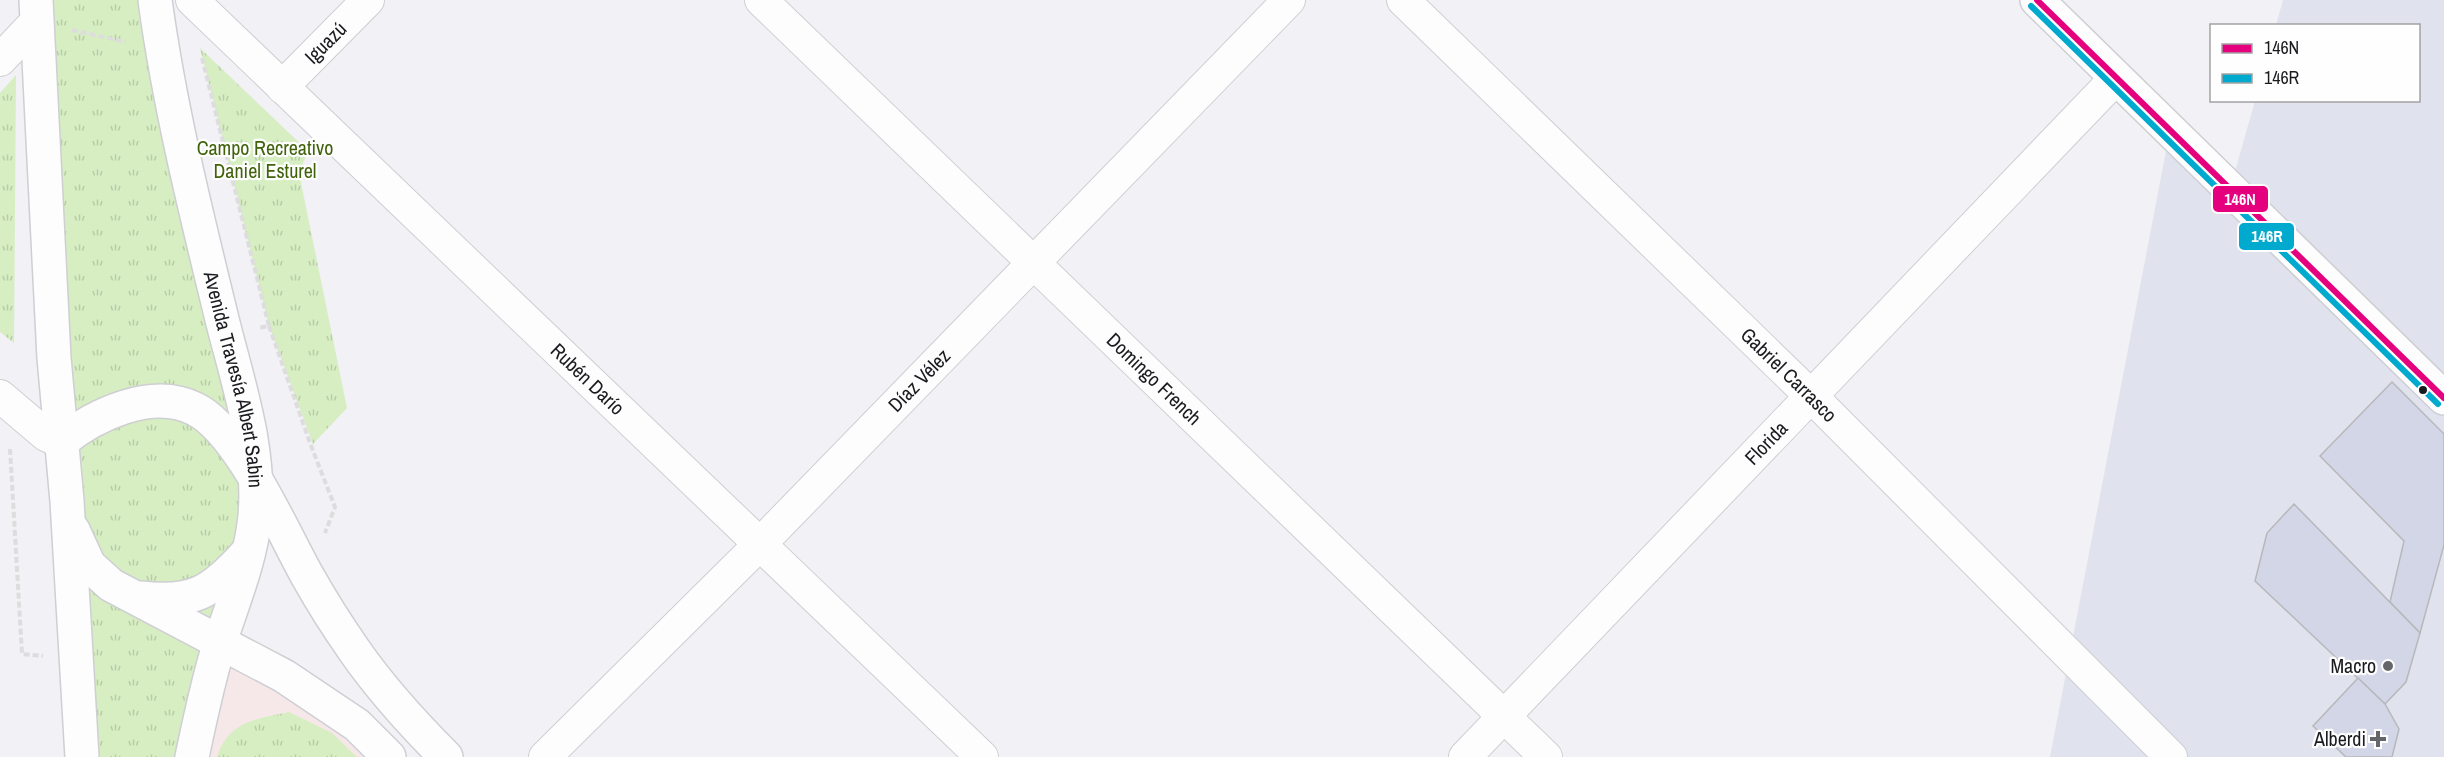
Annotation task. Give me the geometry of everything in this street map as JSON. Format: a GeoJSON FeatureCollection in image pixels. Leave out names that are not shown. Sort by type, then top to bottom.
{"type":"FeatureCollection","features":[{"type":"Feature","properties":{"kind":"main road","name":"Avenida Travesía Albert Sabin"},"geometry":{"type":"LineString","coordinates":[[155,0],[162,50],[227,334],[247,410],[255,481],[255,517],[237,594],[219,644],[192,757]]}},
{"type":"Feature","properties":{"kind":"main road"},"geometry":{"type":"LineString","coordinates":[[2037,0],[2444,398]]}},
{"type":"Feature","properties":{"kind":"main road"},"geometry":{"type":"LineString","coordinates":[[36,11],[61,442],[68,510],[74,659],[82,757]]}},
{"type":"Feature","properties":{"kind":"main road"},"geometry":{"type":"LineString","coordinates":[[61,442],[100,415],[128,406],[149,403],[194,408],[211,421],[227,437],[255,481],[309,580],[354,651],[411,722],[446,757]]}},
{"type":"Feature","properties":{"kind":"main road"},"geometry":{"type":"LineString","coordinates":[[68,510],[75,537],[89,564],[111,585],[139,598],[219,644],[284,676],[357,725],[389,757]]}},
{"type":"Feature","properties":{"kind":"main road"},"geometry":{"type":"LineString","coordinates":[[139,598],[169,601],[199,594],[225,577],[246,554]]}},
{"type":"Feature","properties":{"kind":"street","name":"Rubén Darío"},"geometry":{"type":"LineString","coordinates":[[192,0],[982,757]]}},
{"type":"Feature","properties":{"kind":"street","name":"Iguazú"},"geometry":{"type":"LineString","coordinates":[[282,87],[368,0]]}},
{"type":"Feature","properties":{"kind":"street","name":"Domingo French"},"geometry":{"type":"LineString","coordinates":[[761,0],[1546,757]]}},
{"type":"Feature","properties":{"kind":"street","name":"Díaz Vélez"},"geometry":{"type":"LineString","coordinates":[[545,757],[760,544],[1289,0]]}},
{"type":"Feature","properties":{"kind":"street","name":"Gabriel Carrasco"},"geometry":{"type":"LineString","coordinates":[[1403,0],[1811,396],[2171,757]]}},
{"type":"Feature","properties":{"kind":"street"},"geometry":{"type":"LineString","coordinates":[[0,60],[36,11]]}},
{"type":"Feature","properties":{"kind":"street","name":"Florida"},"geometry":{"type":"LineString","coordinates":[[1465,757],[2116,78]]}},
{"type":"Feature","properties":{"kind":"street"},"geometry":{"type":"LineString","coordinates":[[4,400],[46,435],[61,442]]}},
{"type":"Feature","properties":{"kind":"path"},"geometry":{"type":"LineString","coordinates":[[36,11],[54,29],[73,30],[162,50],[200,48],[269,326],[335,507],[309,580]]}},
{"type":"Feature","properties":{"kind":"path"},"geometry":{"type":"LineString","coordinates":[[227,334],[269,326]]}},
{"type":"Feature","properties":{"kind":"path"},"geometry":{"type":"LineString","coordinates":[[4,400],[22,654],[74,659]]}},
{"type":"Feature","properties":{"kind":"shaded area"},"geometry":{"type":"Polygon","coordinates":[[[2283,0],[2444,0],[2444,757],[2050,757],[2170,130],[2230,189],[2255,102],[2420,102],[2420,24],[2276,24],[2283,0]]]}},
{"type":"Feature","properties":{"kind":"shaded area"},"geometry":{"type":"Polygon","coordinates":[[[219,644],[389,757],[192,757],[219,644]]]}},
{"type":"Feature","properties":{"kind":"green space"},"geometry":{"type":"Polygon","coordinates":[[[36,0],[155,0],[255,481],[192,757],[82,757],[36,0]]]}},
{"type":"Feature","properties":{"kind":"green space","name":"Campo Recreativo Daniel Esturel"},"geometry":{"type":"Polygon","coordinates":[[[200,48],[308,151],[299,173],[347,408],[313,444],[269,326],[200,48]]]}},
{"type":"Feature","properties":{"kind":"green space"},"geometry":{"type":"Polygon","coordinates":[[[16,75],[14,343],[0,332],[0,93],[16,75]]]}},
{"type":"Feature","properties":{"kind":"green space"},"geometry":{"type":"Polygon","coordinates":[[[289,712],[332,733],[357,757],[217,757],[228,736],[236,729],[255,720],[289,712]]]}},
{"type":"Feature","properties":{"kind":"building"},"geometry":{"type":"Polygon","coordinates":[[[2392,382],[2444,434],[2444,545],[2420,633],[2390,602],[2404,541],[2320,456],[2392,382]]]}},
{"type":"Feature","properties":{"kind":"building"},"geometry":{"type":"Polygon","coordinates":[[[2294,504],[2420,633],[2406,682],[2385,704],[2255,581],[2267,533],[2294,504]]]}},
{"type":"Feature","properties":{"kind":"building"},"geometry":{"type":"Polygon","coordinates":[[[2358,678],[2385,704],[2399,729],[2392,757],[2346,757],[2313,726],[2358,678]]]}},
{"type":"Feature","properties":{"kind":"transit line","name":"146N"},"geometry":{"type":"LineString","coordinates":[[2037,0],[2444,398]]}},
{"type":"Feature","properties":{"kind":"transit line","name":"146R"},"geometry":{"type":"LineString","coordinates":[[2031,6],[2438,404]]}},
{"type":"Feature","properties":{"kind":"place","name":"Macro"},"geometry":{"type":"Point","coordinates":[2388,666]}},
{"type":"Feature","properties":{"kind":"place","name":"Alberdi"},"geometry":{"type":"Point","coordinates":[2378,739]}}]}
